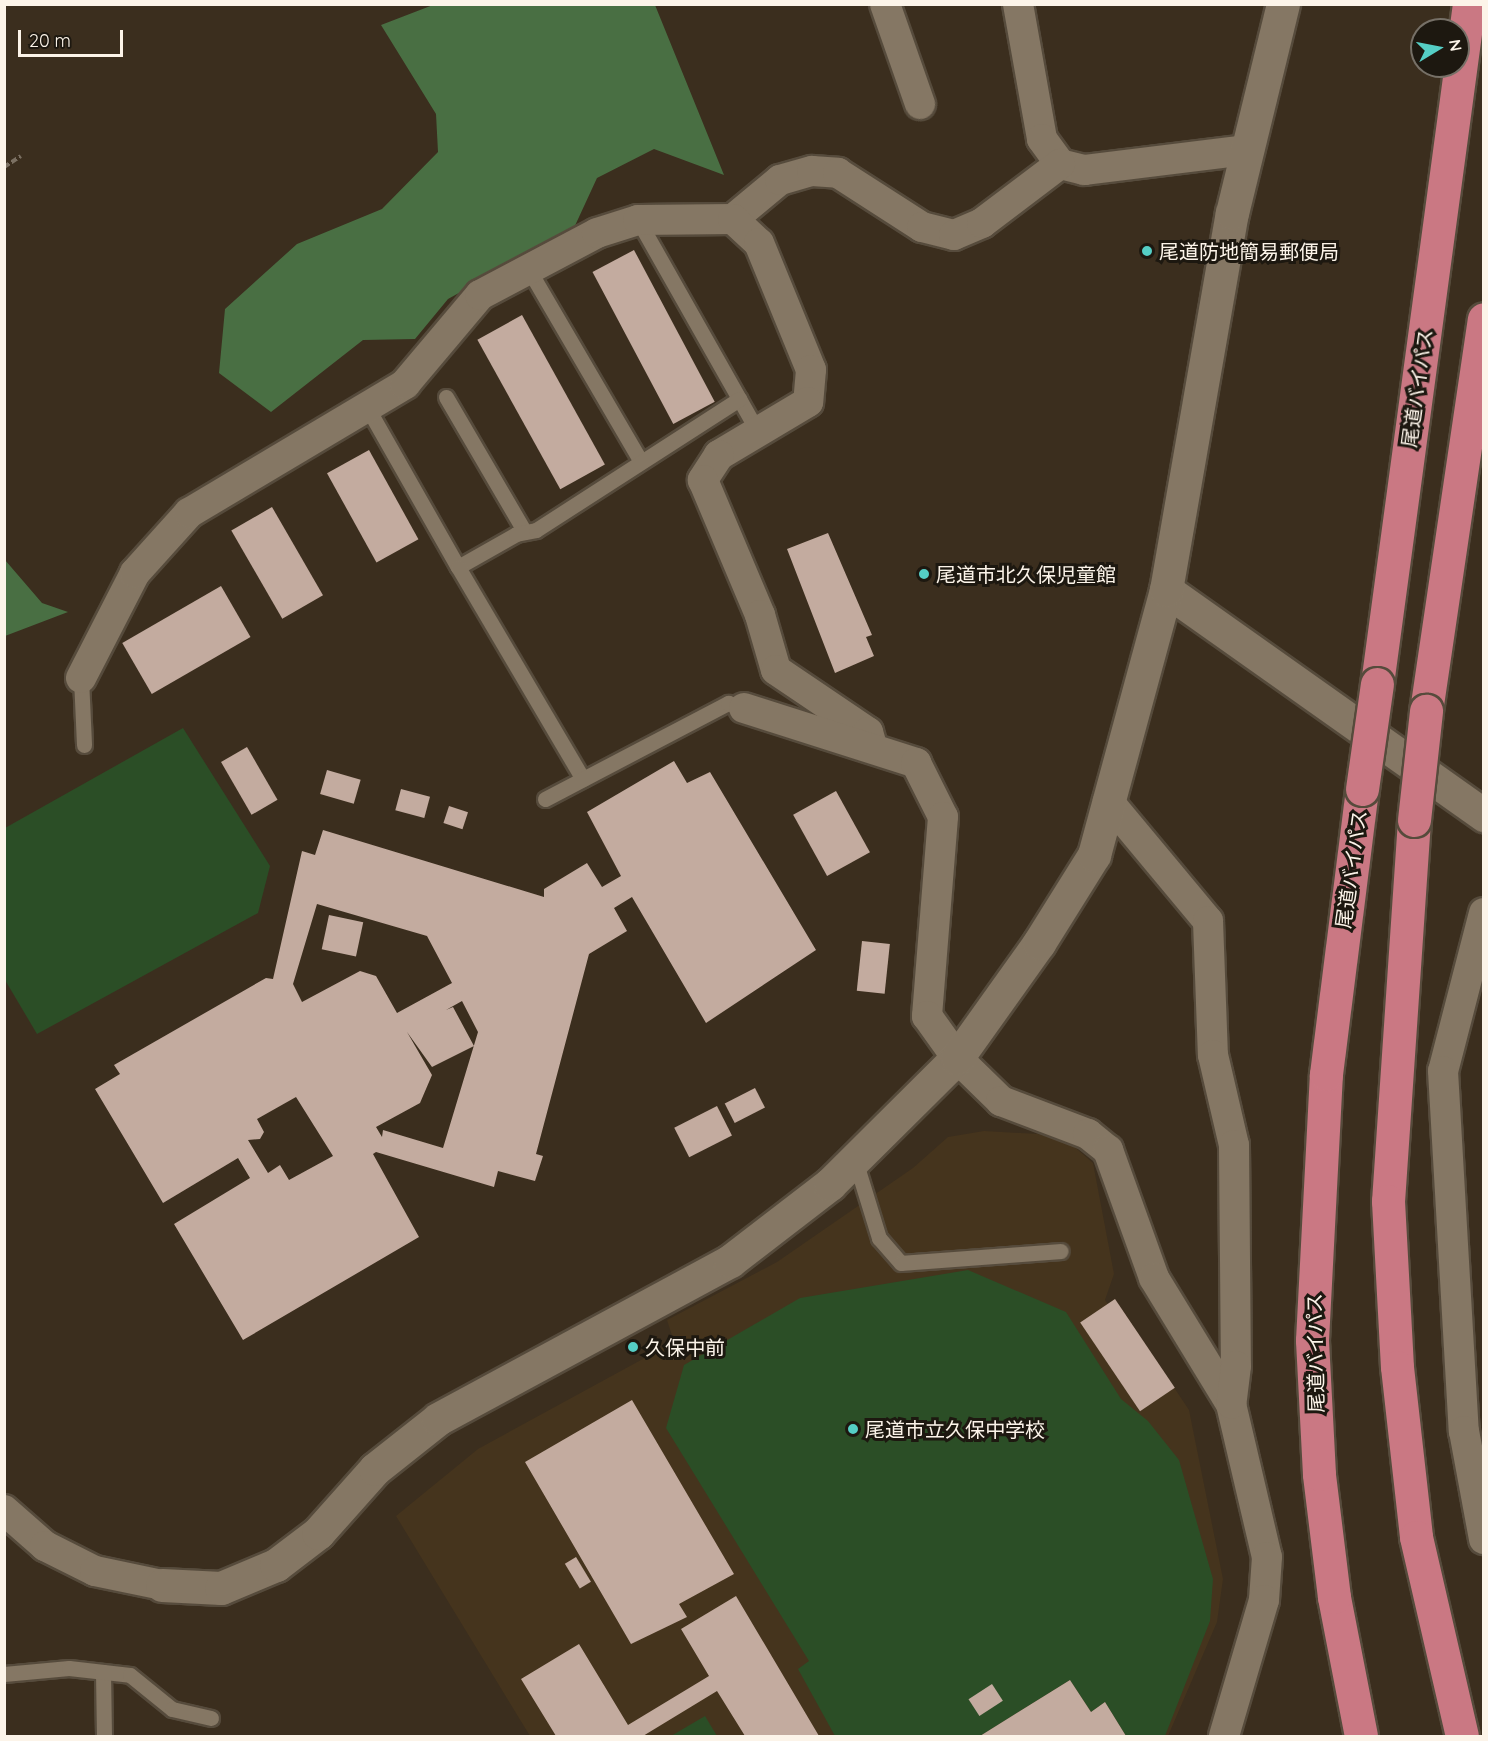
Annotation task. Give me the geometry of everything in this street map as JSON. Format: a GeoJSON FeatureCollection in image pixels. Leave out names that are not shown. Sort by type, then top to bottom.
{"type":"FeatureCollection","features":[{"type":"Feature","properties":{"kind":"highway","name":"尾道バイパス"},"geometry":{"type":"LineString","coordinates":[[1361,1737],[1326,1530],[1312,1340],[1326,1074],[1362,789],[1469,4]]}},
{"type":"Feature","properties":{"kind":"highway"},"geometry":{"type":"LineString","coordinates":[[1462,1737],[1416,1538],[1394,1308],[1388,1200],[1414,820],[1426,711],[1484,318]]}},
{"type":"Feature","properties":{"kind":"street"},"geometry":{"type":"LineString","coordinates":[[885,4],[920,104]]}},
{"type":"Feature","properties":{"kind":"street"},"geometry":{"type":"LineString","coordinates":[[1018,4],[1042,139],[1060,164],[1084,170],[1247,150]]}},
{"type":"Feature","properties":{"kind":"street"},"geometry":{"type":"LineString","coordinates":[[4,1510],[45,1546],[95,1572],[162,1585],[221,1588],[276,1565],[318,1533],[375,1469],[438,1419],[730,1261],[855,1160],[957,1058],[1094,855],[1166,590],[1247,150],[1282,4]]}},
{"type":"Feature","properties":{"kind":"street"},"geometry":{"type":"LineString","coordinates":[[81,678],[135,573],[189,513],[405,384],[480,295],[597,233],[638,220],[733,219],[780,180],[812,171],[838,173],[922,227],[954,235],[982,223],[1060,164]]}},
{"type":"Feature","properties":{"kind":"street"},"geometry":{"type":"LineString","coordinates":[[733,219],[759,243],[811,370],[808,402],[719,455],[703,480],[760,615],[776,670],[868,732],[872,746]]}},
{"type":"Feature","properties":{"kind":"street"},"geometry":{"type":"LineString","coordinates":[[1166,590],[1484,815]]}},
{"type":"Feature","properties":{"kind":"street"},"geometry":{"type":"LineString","coordinates":[[744,708],[872,746],[916,763],[943,817],[927,1016],[957,1058],[1001,1101],[1089,1134],[1108,1150],[1154,1278],[1231,1404],[1267,1557],[1264,1600],[1224,1737]]}},
{"type":"Feature","properties":{"kind":"street"},"geometry":{"type":"LineString","coordinates":[[1108,801],[1208,921],[1213,1055],[1234,1146],[1236,1366],[1231,1404]]}},
{"type":"Feature","properties":{"kind":"street"},"geometry":{"type":"LineString","coordinates":[[1483,918],[1443,1071],[1464,1431],[1484,1539]]}},
{"type":"Feature","properties":{"kind":"lane"},"geometry":{"type":"LineString","coordinates":[[638,220],[758,432]]}},
{"type":"Feature","properties":{"kind":"lane"},"geometry":{"type":"LineString","coordinates":[[529,270],[640,460]]}},
{"type":"Feature","properties":{"kind":"lane"},"geometry":{"type":"LineString","coordinates":[[446,398],[525,532]]}},
{"type":"Feature","properties":{"kind":"lane"},"geometry":{"type":"LineString","coordinates":[[458,567],[525,532],[739,399]]}},
{"type":"Feature","properties":{"kind":"lane"},"geometry":{"type":"LineString","coordinates":[[367,407],[583,779]]}},
{"type":"Feature","properties":{"kind":"lane"},"geometry":{"type":"LineString","coordinates":[[81,678],[84,745]]}},
{"type":"Feature","properties":{"kind":"lane"},"geometry":{"type":"LineString","coordinates":[[545,799],[728,703],[744,708]]}},
{"type":"Feature","properties":{"kind":"lane"},"geometry":{"type":"LineString","coordinates":[[855,1160],[879,1238],[901,1263],[1061,1251]]}},
{"type":"Feature","properties":{"kind":"lane"},"geometry":{"type":"LineString","coordinates":[[4,1674],[69,1668],[130,1675],[172,1709],[212,1718]]}},
{"type":"Feature","properties":{"kind":"lane"},"geometry":{"type":"LineString","coordinates":[[103,1672],[104,1737]]}},
{"type":"Feature","properties":{"kind":"path"},"geometry":{"type":"LineString","coordinates":[[4,167],[21,156]]}},
{"type":"Feature","properties":{"kind":"shaded area","name":"尾道市立久保中学校"},"geometry":{"type":"Polygon","coordinates":[[[984,1131],[1038,1134],[1071,1144],[1093,1163],[1114,1274],[1105,1300],[1108,1304],[1115,1299],[1189,1410],[1223,1579],[1217,1622],[1168,1736],[530,1736],[396,1516],[478,1449],[674,1342],[667,1320],[777,1262],[913,1168],[948,1137],[984,1131]]]}},
{"type":"Feature","properties":{"kind":"green space"},"geometry":{"type":"Polygon","coordinates":[[[433,5],[655,5],[724,175],[654,149],[597,178],[573,230],[448,299],[415,339],[363,340],[271,412],[219,373],[225,309],[297,244],[382,209],[438,152],[436,114],[381,25],[433,5]]]}},
{"type":"Feature","properties":{"kind":"green space"},"geometry":{"type":"Polygon","coordinates":[[[5,560],[42,603],[68,612],[5,636],[5,560]]]}},
{"type":"Feature","properties":{"kind":"green space"},"geometry":{"type":"Polygon","coordinates":[[[183,728],[270,866],[258,913],[37,1034],[5,980],[5,828],[183,728]]]}},
{"type":"Feature","properties":{"kind":"green space"},"geometry":{"type":"Polygon","coordinates":[[[968,1270],[1066,1312],[1121,1399],[1148,1421],[1179,1460],[1213,1579],[1210,1621],[1165,1736],[1126,1736],[1105,1702],[1091,1712],[1070,1680],[980,1736],[835,1736],[798,1669],[809,1661],[666,1428],[684,1365],[800,1298],[968,1270]]]}},
{"type":"Feature","properties":{"kind":"green space"},"geometry":{"type":"Polygon","coordinates":[[[705,1716],[717,1736],[671,1736],[705,1716]]]}},
{"type":"Feature","properties":{"kind":"building"},"geometry":{"type":"Polygon","coordinates":[[[634,250],[715,402],[673,424],[593,272],[634,250]]]}},
{"type":"Feature","properties":{"kind":"building"},"geometry":{"type":"Polygon","coordinates":[[[522,315],[605,465],[560,489],[477,340],[522,315]]]}},
{"type":"Feature","properties":{"kind":"building"},"geometry":{"type":"Polygon","coordinates":[[[369,450],[418,539],[376,562],[327,473],[369,450]]]}},
{"type":"Feature","properties":{"kind":"building"},"geometry":{"type":"Polygon","coordinates":[[[272,507],[323,595],[282,619],[231,530],[272,507]]]}},
{"type":"Feature","properties":{"kind":"building"},"geometry":{"type":"Polygon","coordinates":[[[828,533],[872,635],[866,637],[874,656],[835,673],[787,549],[828,533]]]}},
{"type":"Feature","properties":{"kind":"building"},"geometry":{"type":"Polygon","coordinates":[[[221,586],[250,637],[152,694],[122,643],[221,586]]]}},
{"type":"Feature","properties":{"kind":"building"},"geometry":{"type":"Polygon","coordinates":[[[247,747],[278,800],[252,815],[221,762],[247,747]]]}},
{"type":"Feature","properties":{"kind":"building"},"geometry":{"type":"Polygon","coordinates":[[[674,761],[687,783],[710,772],[816,950],[706,1023],[632,897],[614,908],[627,931],[589,954],[536,1154],[543,1156],[535,1181],[498,1171],[494,1187],[376,1152],[373,1154],[419,1237],[243,1340],[174,1224],[250,1178],[238,1158],[163,1203],[95,1089],[120,1074],[114,1065],[266,978],[273,979],[302,851],[315,855],[323,830],[544,897],[544,889],[587,863],[602,887],[621,876],[587,812],[674,761]],[[317,904],[293,984],[302,1002],[360,971],[376,976],[397,1013],[452,983],[427,936],[317,904]],[[462,1001],[446,1010],[453,1007],[474,1046],[478,1032],[462,1001]],[[407,1032],[432,1075],[420,1103],[376,1127],[382,1137],[383,1130],[443,1148],[474,1046],[432,1067],[407,1032]],[[296,1097],[257,1119],[264,1132],[260,1139],[248,1140],[268,1173],[280,1165],[289,1180],[333,1156],[296,1097]]]}},
{"type":"Feature","properties":{"kind":"building"},"geometry":{"type":"Polygon","coordinates":[[[327,770],[361,780],[354,804],[320,794],[327,770]]]}},
{"type":"Feature","properties":{"kind":"building"},"geometry":{"type":"Polygon","coordinates":[[[401,789],[430,797],[424,818],[395,810],[401,789]]]}},
{"type":"Feature","properties":{"kind":"building"},"geometry":{"type":"Polygon","coordinates":[[[836,791],[870,852],[827,876],[793,815],[836,791]]]}},
{"type":"Feature","properties":{"kind":"building"},"geometry":{"type":"Polygon","coordinates":[[[449,806],[468,812],[462,829],[443,823],[449,806]]]}},
{"type":"Feature","properties":{"kind":"building"},"geometry":{"type":"Polygon","coordinates":[[[329,915],[363,922],[356,957],[322,949],[329,915]]]}},
{"type":"Feature","properties":{"kind":"building"},"geometry":{"type":"Polygon","coordinates":[[[862,941],[890,944],[885,994],[857,991],[862,941]]]}},
{"type":"Feature","properties":{"kind":"building"},"geometry":{"type":"Polygon","coordinates":[[[755,1088],[765,1108],[735,1123],[725,1103],[755,1088]]]}},
{"type":"Feature","properties":{"kind":"building"},"geometry":{"type":"Polygon","coordinates":[[[717,1106],[732,1135],[689,1157],[674,1128],[717,1106]]]}},
{"type":"Feature","properties":{"kind":"building"},"geometry":{"type":"Polygon","coordinates":[[[1115,1299],[1175,1388],[1140,1411],[1080,1322],[1115,1299]]]}},
{"type":"Feature","properties":{"kind":"building"},"geometry":{"type":"Polygon","coordinates":[[[632,1400],[734,1574],[679,1604],[687,1617],[631,1644],[525,1462],[632,1400]]]}},
{"type":"Feature","properties":{"kind":"building"},"geometry":{"type":"Polygon","coordinates":[[[576,1557],[591,1582],[580,1589],[565,1564],[576,1557]]]}},
{"type":"Feature","properties":{"kind":"building"},"geometry":{"type":"Polygon","coordinates":[[[736,1596],[819,1736],[745,1736],[717,1691],[643,1736],[556,1736],[521,1679],[579,1644],[628,1725],[709,1676],[681,1629],[736,1596]]]}},
{"type":"Feature","properties":{"kind":"building"},"geometry":{"type":"Polygon","coordinates":[[[1070,1680],[1091,1712],[1105,1702],[1126,1736],[980,1736],[1070,1680]]]}},
{"type":"Feature","properties":{"kind":"building"},"geometry":{"type":"Polygon","coordinates":[[[992,1684],[1003,1701],[979,1716],[969,1699],[992,1684]]]}},
{"type":"Feature","properties":{"kind":"place","name":"尾道防地簡易郵便局"},"geometry":{"type":"Point","coordinates":[1147,251]}},
{"type":"Feature","properties":{"kind":"place","name":"尾道市北久保児童館"},"geometry":{"type":"Point","coordinates":[924,574]}},
{"type":"Feature","properties":{"kind":"place","name":"久保中前"},"geometry":{"type":"Point","coordinates":[633,1347]}},
{"type":"Feature","properties":{"kind":"place","name":"尾道市立久保中学校"},"geometry":{"type":"Point","coordinates":[853,1429]}}]}
